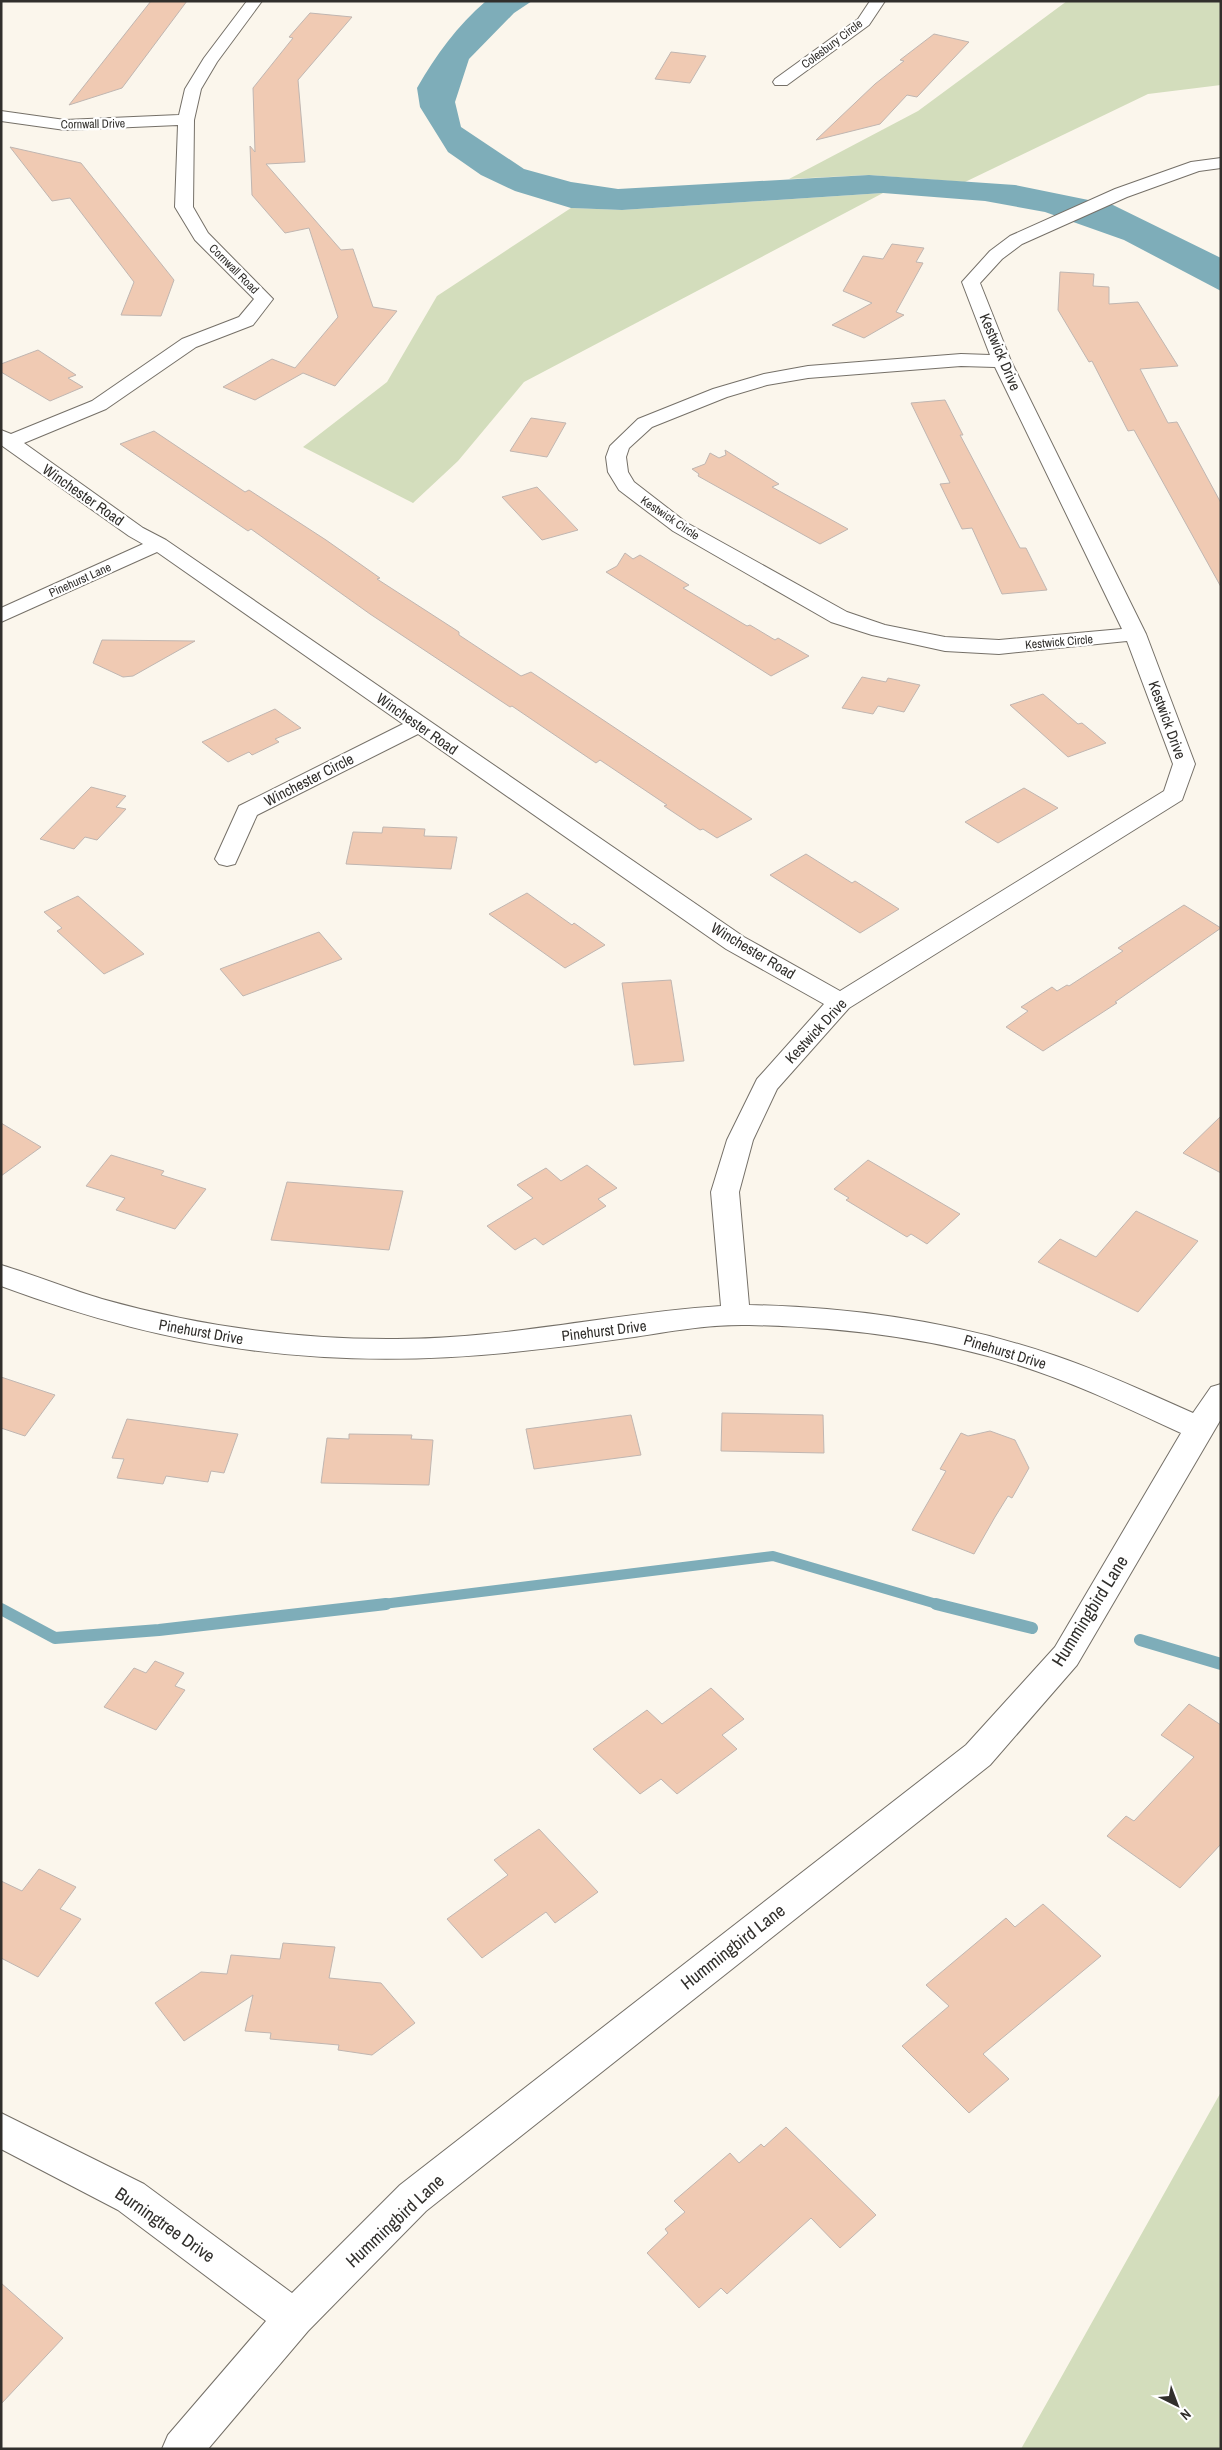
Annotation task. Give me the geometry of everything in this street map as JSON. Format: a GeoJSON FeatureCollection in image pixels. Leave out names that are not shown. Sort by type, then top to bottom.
{"type":"FeatureCollection","features":[{"type":"Feature","properties":{"kind":"street","name":"Cornwall Road"},"geometry":{"type":"LineString","coordinates":[[6,439],[99,406],[189,343],[246,321],[264,299],[201,236],[184,207],[186,120],[193,89],[200,76],[255,1]]}},
{"type":"Feature","properties":{"kind":"street","name":"Colesbury Circle"},"geometry":{"type":"LineString","coordinates":[[781,82],[864,22],[878,1]]}},
{"type":"Feature","properties":{"kind":"street","name":"Cornwall Drive"},"geometry":{"type":"LineString","coordinates":[[1,116],[65,125],[186,120]]}},
{"type":"Feature","properties":{"kind":"street","name":"Kestwick Drive"},"geometry":{"type":"LineString","coordinates":[[736,1315],[725,1192],[740,1140],[766,1085],[840,1002],[1174,796],[1184,764],[1136,634],[1002,361],[971,282],[996,255],[1016,240],[1040,228],[1121,193],[1197,166],[1221,163]]}},
{"type":"Feature","properties":{"kind":"street","name":"Kestwick Circle"},"geometry":{"type":"LineString","coordinates":[[1002,361],[961,360],[817,372],[764,380],[720,392],[645,423],[620,446],[616,457],[618,472],[626,486],[680,527],[839,617],[880,630],[945,644],[998,647],[1136,634]]}},
{"type":"Feature","properties":{"kind":"street","name":"Winchester Road"},"geometry":{"type":"LineString","coordinates":[[6,439],[120,521],[159,544],[418,726],[735,943],[840,1002]]}},
{"type":"Feature","properties":{"kind":"street","name":"Pinehurst Lane"},"geometry":{"type":"LineString","coordinates":[[1,616],[159,544]]}},
{"type":"Feature","properties":{"kind":"street","name":"Winchester Circle"},"geometry":{"type":"LineString","coordinates":[[226,859],[247,811],[418,726]]}},
{"type":"Feature","properties":{"kind":"street","name":"Pinehurst Drive"},"geometry":{"type":"LineString","coordinates":[[1,1275],[48,1293],[141,1321],[245,1341],[332,1348],[400,1350],[552,1338],[736,1315],[839,1320],[932,1331],[987,1345],[1047,1364],[1198,1428]]}},
{"type":"Feature","properties":{"kind":"street","name":"Hummingbird Lane"},"geometry":{"type":"LineString","coordinates":[[182,2449],[294,2318],[413,2198],[978,1755],[1066,1656],[1198,1428],[1221,1395]]}},
{"type":"Feature","properties":{"kind":"street","name":"Burningtree Drive"},"geometry":{"type":"LineString","coordinates":[[1,2130],[132,2197],[294,2318]]}},
{"type":"Feature","properties":{"kind":"green space"},"geometry":{"type":"Polygon","coordinates":[[[1067,1],[1221,1],[1221,85],[1148,94],[965,182],[869,175],[789,179],[918,111],[1067,1]]]}},
{"type":"Feature","properties":{"kind":"green space"},"geometry":{"type":"Polygon","coordinates":[[[883,193],[524,382],[458,461],[413,503],[303,447],[387,382],[437,296],[571,208],[622,210],[883,193]]]}},
{"type":"Feature","properties":{"kind":"green space"},"geometry":{"type":"Polygon","coordinates":[[[1221,2092],[1221,2449],[1021,2449],[1221,2092]]]}},
{"type":"Feature","properties":{"kind":"water"},"geometry":{"type":"Polygon","coordinates":[[[486,1],[532,1],[514,13],[469,59],[455,102],[461,127],[524,169],[571,182],[618,189],[869,175],[1015,185],[1113,205],[1221,258],[1221,291],[1124,240],[1045,212],[985,201],[883,193],[622,210],[571,208],[515,191],[481,175],[448,152],[420,107],[417,88],[448,42],[466,20],[486,1]]]}},
{"type":"Feature","properties":{"kind":"building"},"geometry":{"type":"Polygon","coordinates":[[[151,1],[187,1],[122,88],[69,105],[151,1]]]}},
{"type":"Feature","properties":{"kind":"building"},"geometry":{"type":"Polygon","coordinates":[[[310,13],[352,17],[298,80],[305,162],[266,164],[341,250],[353,249],[373,307],[397,311],[335,386],[303,373],[255,400],[223,387],[272,359],[295,368],[338,317],[309,228],[285,233],[252,195],[250,146],[255,152],[253,88],[293,38],[289,37],[310,13]]]}},
{"type":"Feature","properties":{"kind":"building"},"geometry":{"type":"Polygon","coordinates":[[[934,34],[969,42],[917,97],[907,95],[880,124],[816,140],[875,84],[904,61],[900,60],[934,34]]]}},
{"type":"Feature","properties":{"kind":"building"},"geometry":{"type":"Polygon","coordinates":[[[671,52],[706,56],[690,83],[655,79],[671,52]]]}},
{"type":"Feature","properties":{"kind":"building"},"geometry":{"type":"Polygon","coordinates":[[[10,147],[81,163],[174,280],[161,316],[121,315],[134,282],[70,198],[52,201],[10,147]]]}},
{"type":"Feature","properties":{"kind":"building"},"geometry":{"type":"Polygon","coordinates":[[[892,244],[924,248],[916,262],[923,263],[896,312],[904,315],[864,338],[832,325],[872,303],[843,291],[863,256],[883,259],[892,244]]]}},
{"type":"Feature","properties":{"kind":"building"},"geometry":{"type":"Polygon","coordinates":[[[1060,272],[1094,274],[1093,286],[1109,287],[1109,304],[1138,302],[1178,366],[1140,369],[1168,423],[1177,422],[1221,503],[1221,587],[1134,430],[1128,431],[1092,361],[1089,362],[1058,310],[1060,272]]]}},
{"type":"Feature","properties":{"kind":"building"},"geometry":{"type":"Polygon","coordinates":[[[38,350],[76,375],[68,378],[83,387],[50,401],[1,372],[1,364],[38,350]]]}},
{"type":"Feature","properties":{"kind":"building"},"geometry":{"type":"Polygon","coordinates":[[[945,400],[963,435],[960,435],[1020,548],[1026,548],[1047,590],[1002,594],[972,528],[962,529],[940,484],[950,483],[911,403],[945,400]]]}},
{"type":"Feature","properties":{"kind":"building"},"geometry":{"type":"Polygon","coordinates":[[[531,418],[566,423],[547,457],[510,451],[531,418]]]}},
{"type":"Feature","properties":{"kind":"building"},"geometry":{"type":"Polygon","coordinates":[[[154,431],[245,492],[249,490],[326,540],[380,578],[377,579],[459,632],[459,635],[521,676],[531,672],[752,819],[717,838],[703,829],[700,830],[664,806],[667,805],[600,760],[596,763],[370,614],[251,529],[248,531],[120,444],[154,431]]]}},
{"type":"Feature","properties":{"kind":"building"},"geometry":{"type":"Polygon","coordinates":[[[725,450],[779,484],[772,487],[848,529],[820,544],[698,476],[699,474],[692,469],[705,464],[710,453],[719,458],[726,455],[725,450]]]}},
{"type":"Feature","properties":{"kind":"building"},"geometry":{"type":"Polygon","coordinates":[[[537,487],[578,530],[542,540],[502,497],[537,487]]]}},
{"type":"Feature","properties":{"kind":"building"},"geometry":{"type":"Polygon","coordinates":[[[625,553],[633,559],[640,555],[689,585],[683,588],[747,626],[750,625],[775,640],[778,638],[809,656],[771,676],[606,572],[617,566],[625,553]]]}},
{"type":"Feature","properties":{"kind":"building"},"geometry":{"type":"Polygon","coordinates":[[[102,640],[195,641],[133,676],[123,677],[93,663],[102,640]]]}},
{"type":"Feature","properties":{"kind":"building"},"geometry":{"type":"Polygon","coordinates":[[[862,677],[886,682],[888,678],[920,685],[904,712],[878,706],[873,714],[842,708],[862,677]]]}},
{"type":"Feature","properties":{"kind":"building"},"geometry":{"type":"Polygon","coordinates":[[[1043,694],[1078,724],[1082,723],[1106,743],[1068,757],[1010,705],[1043,694]]]}},
{"type":"Feature","properties":{"kind":"building"},"geometry":{"type":"Polygon","coordinates":[[[275,709],[301,728],[275,739],[279,742],[252,755],[249,752],[228,762],[202,742],[275,709]]]}},
{"type":"Feature","properties":{"kind":"building"},"geometry":{"type":"Polygon","coordinates":[[[91,787],[126,796],[116,807],[126,809],[97,840],[85,837],[74,849],[40,839],[91,787]]]}},
{"type":"Feature","properties":{"kind":"building"},"geometry":{"type":"Polygon","coordinates":[[[1024,788],[1058,808],[998,843],[965,822],[1024,788]]]}},
{"type":"Feature","properties":{"kind":"building"},"geometry":{"type":"Polygon","coordinates":[[[383,827],[425,829],[424,836],[457,837],[451,869],[346,864],[353,832],[382,833],[383,827]]]}},
{"type":"Feature","properties":{"kind":"building"},"geometry":{"type":"Polygon","coordinates":[[[806,854],[852,883],[855,881],[899,909],[860,933],[770,875],[806,854]]]}},
{"type":"Feature","properties":{"kind":"building"},"geometry":{"type":"Polygon","coordinates":[[[527,893],[572,925],[574,923],[605,945],[565,968],[489,914],[527,893]]]}},
{"type":"Feature","properties":{"kind":"building"},"geometry":{"type":"Polygon","coordinates":[[[78,896],[144,954],[104,974],[57,931],[62,928],[44,912],[78,896]]]}},
{"type":"Feature","properties":{"kind":"building"},"geometry":{"type":"Polygon","coordinates":[[[1184,905],[1221,928],[1115,1002],[1117,1003],[1043,1051],[1006,1027],[1028,1011],[1021,1007],[1052,987],[1057,991],[1067,985],[1069,986],[1123,951],[1118,948],[1184,905]]]}},
{"type":"Feature","properties":{"kind":"building"},"geometry":{"type":"Polygon","coordinates":[[[319,932],[342,959],[243,996],[220,969],[319,932]]]}},
{"type":"Feature","properties":{"kind":"building"},"geometry":{"type":"Polygon","coordinates":[[[671,980],[684,1061],[634,1065],[622,983],[671,980]]]}},
{"type":"Feature","properties":{"kind":"building"},"geometry":{"type":"Polygon","coordinates":[[[1221,1116],[1221,1173],[1183,1153],[1221,1116]]]}},
{"type":"Feature","properties":{"kind":"building"},"geometry":{"type":"Polygon","coordinates":[[[1,1123],[41,1147],[1,1176],[1,1123]]]}},
{"type":"Feature","properties":{"kind":"building"},"geometry":{"type":"Polygon","coordinates":[[[111,1155],[164,1171],[161,1175],[206,1189],[175,1229],[116,1210],[125,1198],[86,1186],[111,1155]]]}},
{"type":"Feature","properties":{"kind":"building"},"geometry":{"type":"Polygon","coordinates":[[[868,1160],[960,1214],[927,1244],[911,1234],[907,1237],[846,1200],[849,1198],[834,1189],[868,1160]]]}},
{"type":"Feature","properties":{"kind":"building"},"geometry":{"type":"Polygon","coordinates":[[[587,1165],[617,1188],[598,1199],[606,1206],[543,1245],[535,1238],[515,1250],[487,1226],[533,1198],[517,1185],[546,1168],[561,1181],[587,1165]]]}},
{"type":"Feature","properties":{"kind":"building"},"geometry":{"type":"Polygon","coordinates":[[[287,1182],[403,1191],[389,1250],[271,1240],[287,1182]]]}},
{"type":"Feature","properties":{"kind":"building"},"geometry":{"type":"Polygon","coordinates":[[[1136,1211],[1198,1241],[1138,1312],[1038,1262],[1060,1239],[1096,1257],[1136,1211]]]}},
{"type":"Feature","properties":{"kind":"building"},"geometry":{"type":"Polygon","coordinates":[[[1,1377],[55,1395],[25,1436],[1,1428],[1,1377]]]}},
{"type":"Feature","properties":{"kind":"building"},"geometry":{"type":"Polygon","coordinates":[[[722,1413],[823,1415],[824,1453],[721,1451],[722,1413]]]}},
{"type":"Feature","properties":{"kind":"building"},"geometry":{"type":"Polygon","coordinates":[[[631,1415],[641,1455],[534,1469],[526,1429],[631,1415]]]}},
{"type":"Feature","properties":{"kind":"building"},"geometry":{"type":"Polygon","coordinates":[[[127,1419],[238,1434],[224,1473],[211,1471],[208,1482],[166,1476],[163,1484],[117,1478],[124,1459],[112,1458],[127,1419]]]}},
{"type":"Feature","properties":{"kind":"building"},"geometry":{"type":"Polygon","coordinates":[[[990,1431],[1015,1440],[1029,1468],[1012,1498],[1008,1496],[974,1554],[912,1530],[946,1471],[940,1469],[961,1433],[968,1436],[990,1431]]]}},
{"type":"Feature","properties":{"kind":"building"},"geometry":{"type":"Polygon","coordinates":[[[349,1434],[412,1435],[411,1439],[433,1440],[429,1485],[321,1483],[327,1438],[349,1439],[349,1434]]]}},
{"type":"Feature","properties":{"kind":"building"},"geometry":{"type":"Polygon","coordinates":[[[155,1661],[184,1673],[175,1686],[185,1690],[156,1730],[104,1707],[134,1668],[146,1673],[155,1661]]]}},
{"type":"Feature","properties":{"kind":"building"},"geometry":{"type":"Polygon","coordinates":[[[711,1688],[744,1719],[722,1735],[737,1749],[677,1794],[661,1779],[640,1794],[593,1749],[647,1710],[662,1724],[711,1688]]]}},
{"type":"Feature","properties":{"kind":"building"},"geometry":{"type":"Polygon","coordinates":[[[1189,1704],[1221,1725],[1221,1844],[1180,1888],[1107,1836],[1126,1816],[1134,1821],[1194,1757],[1161,1735],[1189,1704]]]}},
{"type":"Feature","properties":{"kind":"building"},"geometry":{"type":"Polygon","coordinates":[[[539,1829],[598,1892],[555,1923],[546,1912],[482,1958],[447,1919],[508,1875],[494,1860],[539,1829]]]}},
{"type":"Feature","properties":{"kind":"building"},"geometry":{"type":"Polygon","coordinates":[[[39,1869],[76,1887],[60,1909],[81,1919],[38,1977],[1,1958],[1,1881],[22,1891],[39,1869]]]}},
{"type":"Feature","properties":{"kind":"building"},"geometry":{"type":"Polygon","coordinates":[[[1043,1904],[1101,1956],[983,2054],[1009,2079],[969,2113],[902,2046],[949,2006],[926,1985],[1006,1918],[1015,1927],[1043,1904]]]}},
{"type":"Feature","properties":{"kind":"building"},"geometry":{"type":"Polygon","coordinates":[[[283,1943],[335,1947],[329,1978],[381,1983],[415,2023],[372,2055],[338,2050],[339,2045],[270,2039],[271,2033],[245,2031],[253,1995],[184,2041],[155,2003],[201,1972],[227,1974],[231,1955],[280,1959],[283,1943]]]}},
{"type":"Feature","properties":{"kind":"building"},"geometry":{"type":"Polygon","coordinates":[[[786,2127],[876,2215],[840,2248],[811,2218],[727,2294],[721,2288],[699,2308],[647,2253],[668,2233],[665,2229],[685,2212],[674,2201],[730,2153],[739,2163],[761,2144],[764,2147],[786,2127]]]}},
{"type":"Feature","properties":{"kind":"building"},"geometry":{"type":"Polygon","coordinates":[[[1,2283],[63,2338],[1,2404],[1,2283]]]}},
{"type":"Feature","properties":{"kind":"waterway"},"geometry":{"type":"LineString","coordinates":[[375,1605],[773,1556],[940,1605]]}},
{"type":"Feature","properties":{"kind":"waterway"},"geometry":{"type":"LineString","coordinates":[[1,1609],[55,1638],[159,1630],[386,1604]]}},
{"type":"Feature","properties":{"kind":"waterway"},"geometry":{"type":"LineString","coordinates":[[936,1604],[940,1605]]}},
{"type":"Feature","properties":{"kind":"waterway"},"geometry":{"type":"LineString","coordinates":[[940,1605],[1032,1628]]}},
{"type":"Feature","properties":{"kind":"waterway"},"geometry":{"type":"LineString","coordinates":[[1140,1640],[1221,1664]]}}]}
